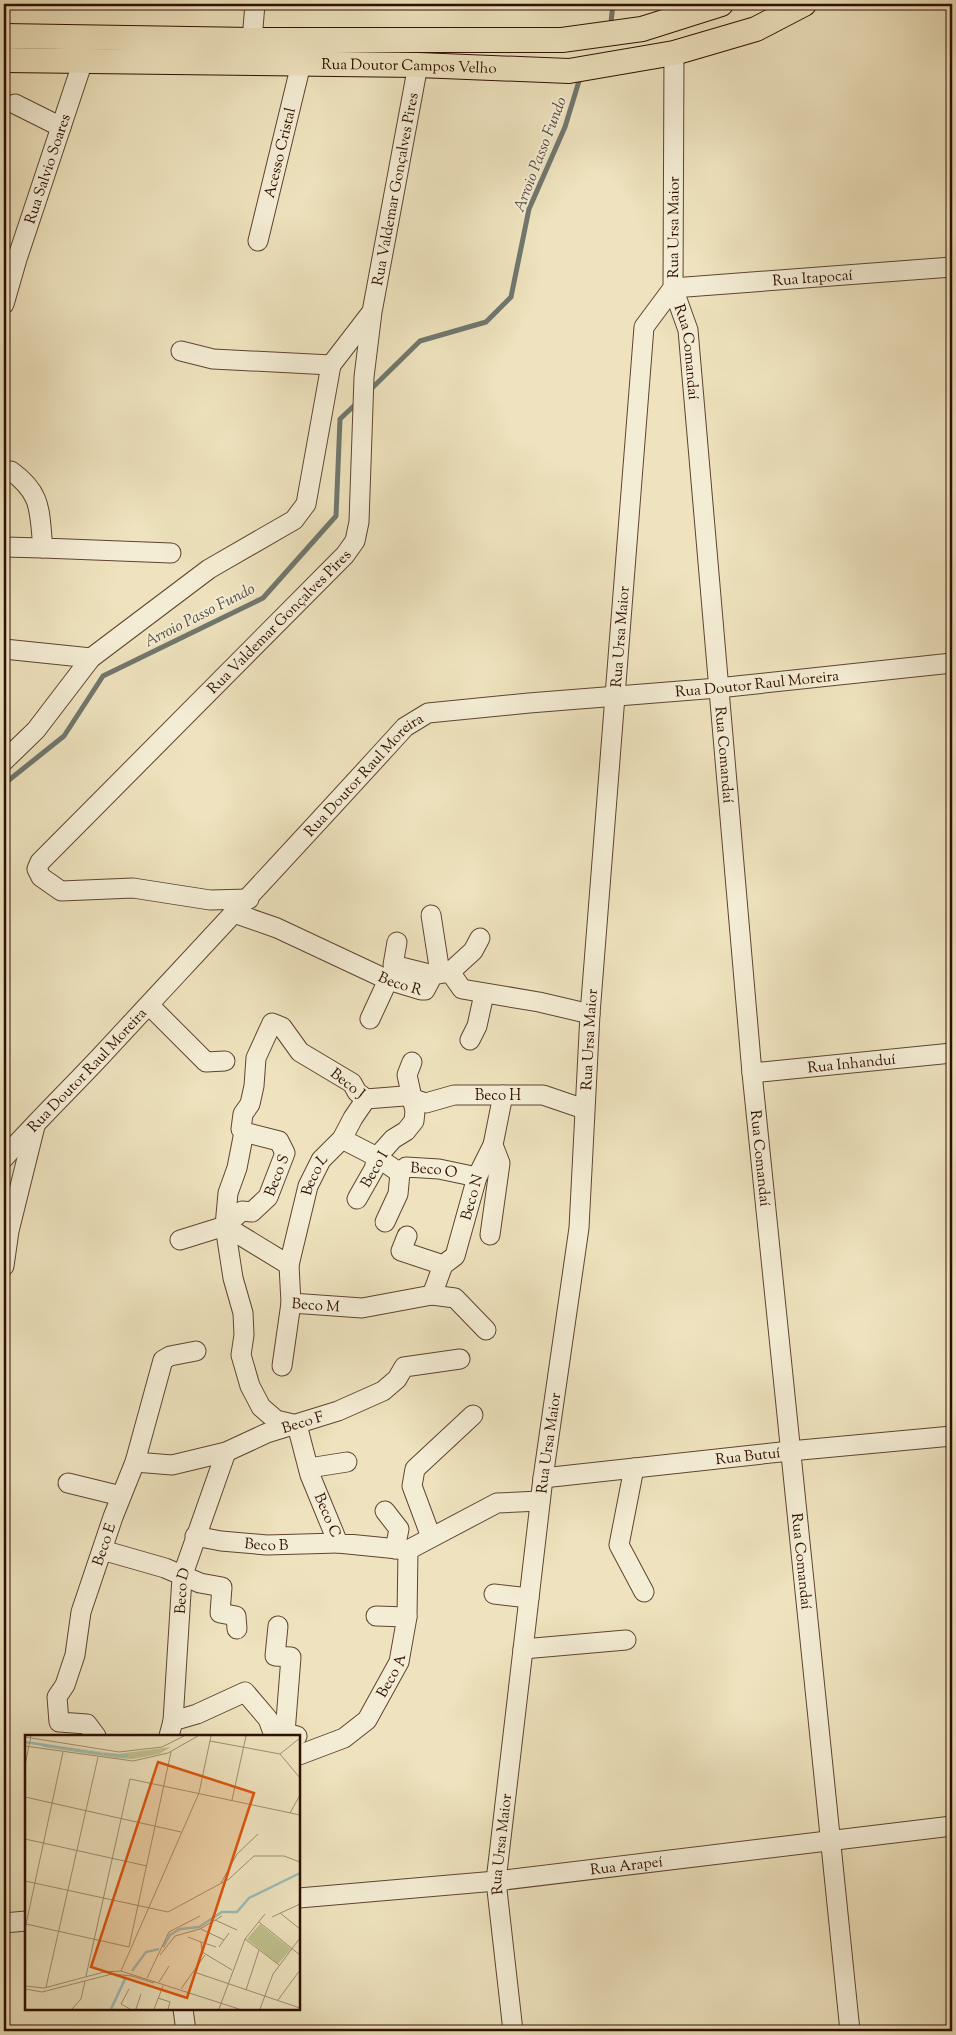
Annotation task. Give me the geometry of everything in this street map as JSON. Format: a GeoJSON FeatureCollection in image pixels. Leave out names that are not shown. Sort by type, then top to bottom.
{"type":"FeatureCollection","features":[{"type":"Feature","properties":{"kind":"main road","name":"Rua Doutor Campos Velho"},"geometry":{"type":"LineString","coordinates":[[4,36],[252,40],[562,40],[642,29],[721,4]]}},
{"type":"Feature","properties":{"kind":"main road","name":"Rua Doutor Campos Velho"},"geometry":{"type":"LineString","coordinates":[[4,60],[418,65],[568,71],[674,53],[756,29],[804,4]]}},
{"type":"Feature","properties":{"kind":"street"},"geometry":{"type":"LineString","coordinates":[[252,40],[255,4]]}},
{"type":"Feature","properties":{"kind":"street","name":"Rua Ursa Maior"},"geometry":{"type":"LineString","coordinates":[[513,2031],[496,1881],[540,1501],[579,1228],[590,1014],[644,327],[673,288],[674,53]]}},
{"type":"Feature","properties":{"kind":"street","name":"Rua Salvio Soares"},"geometry":{"type":"LineString","coordinates":[[4,304],[10,259],[61,126],[82,61]]}},
{"type":"Feature","properties":{"kind":"street","name":"Acesso Cristal"},"geometry":{"type":"LineString","coordinates":[[258,241],[301,64]]}},
{"type":"Feature","properties":{"kind":"street","name":"Rua Valdemar Gonçalves Pires"},"geometry":{"type":"LineString","coordinates":[[249,899],[210,900],[133,888],[61,891],[40,876],[37,869],[40,862],[345,555],[355,541],[359,522],[364,376],[372,312],[418,65]]}},
{"type":"Feature","properties":{"kind":"street"},"geometry":{"type":"LineString","coordinates":[[16,104],[61,126]]}},
{"type":"Feature","properties":{"kind":"street","name":"Rua Itapocaí"},"geometry":{"type":"LineString","coordinates":[[673,288],[952,267]]}},
{"type":"Feature","properties":{"kind":"street","name":"Rua Comandaí"},"geometry":{"type":"LineString","coordinates":[[673,288],[688,330],[752,1073],[850,2031]]}},
{"type":"Feature","properties":{"kind":"street","name":"Rua Valdemar Gonçalves Pires"},"geometry":{"type":"LineString","coordinates":[[4,761],[36,730],[91,658],[209,569],[294,520],[306,504],[331,365],[372,312]]}},
{"type":"Feature","properties":{"kind":"street"},"geometry":{"type":"LineString","coordinates":[[181,351],[213,359],[331,365]]}},
{"type":"Feature","properties":{"kind":"street"},"geometry":{"type":"LineString","coordinates":[[11,470],[26,482],[39,504],[42,548]]}},
{"type":"Feature","properties":{"kind":"street"},"geometry":{"type":"LineString","coordinates":[[4,547],[172,553]]}},
{"type":"Feature","properties":{"kind":"street"},"geometry":{"type":"LineString","coordinates":[[4,649],[91,658]]}},
{"type":"Feature","properties":{"kind":"street","name":"Rua Doutor Raul Moreira"},"geometry":{"type":"LineString","coordinates":[[4,1158],[249,899],[405,727],[428,713],[529,702],[718,688],[952,663]]}},
{"type":"Feature","properties":{"kind":"street","name":"Beco R"},"geometry":{"type":"LineString","coordinates":[[234,913],[277,928],[388,980],[421,990],[425,990],[441,973]]}},
{"type":"Feature","properties":{"kind":"street"},"geometry":{"type":"LineString","coordinates":[[432,914],[441,973]]}},
{"type":"Feature","properties":{"kind":"street"},"geometry":{"type":"LineString","coordinates":[[441,973],[473,951],[480,938]]}},
{"type":"Feature","properties":{"kind":"street"},"geometry":{"type":"LineString","coordinates":[[397,942],[393,965],[441,973],[462,990],[539,1002],[590,1014]]}},
{"type":"Feature","properties":{"kind":"street"},"geometry":{"type":"LineString","coordinates":[[370,1019],[388,980]]}},
{"type":"Feature","properties":{"kind":"street"},"geometry":{"type":"LineString","coordinates":[[470,1040],[477,1026],[484,994]]}},
{"type":"Feature","properties":{"kind":"street"},"geometry":{"type":"LineString","coordinates":[[149,1005],[206,1062],[225,1061]]}},
{"type":"Feature","properties":{"kind":"street","name":"Beco J"},"geometry":{"type":"LineString","coordinates":[[244,1132],[241,1129],[243,1114],[250,1104],[254,1086],[256,1058],[272,1023],[282,1027],[300,1052],[352,1083],[356,1092],[366,1099],[404,1096],[411,1099]]}},
{"type":"Feature","properties":{"kind":"street","name":"Rua Inhanduí"},"geometry":{"type":"LineString","coordinates":[[752,1073],[952,1053]]}},
{"type":"Feature","properties":{"kind":"street","name":"Beco I"},"geometry":{"type":"LineString","coordinates":[[357,1199],[374,1169],[377,1157],[393,1139],[406,1131],[414,1121],[415,1111],[407,1075],[412,1062]]}},
{"type":"Feature","properties":{"kind":"street","name":"Beco H"},"geometry":{"type":"LineString","coordinates":[[411,1099],[426,1103],[454,1095],[543,1095],[584,1109]]}},
{"type":"Feature","properties":{"kind":"street","name":"Beco N"},"geometry":{"type":"LineString","coordinates":[[432,1295],[444,1265],[454,1256],[477,1177],[493,1145],[503,1095]]}},
{"type":"Feature","properties":{"kind":"street","name":"Beco L"},"geometry":{"type":"LineString","coordinates":[[289,1265],[308,1186],[321,1160],[342,1139],[366,1099]]}},
{"type":"Feature","properties":{"kind":"street"},"geometry":{"type":"LineString","coordinates":[[4,1266],[9,1231],[36,1122]]}},
{"type":"Feature","properties":{"kind":"street"},"geometry":{"type":"LineString","coordinates":[[244,1132],[237,1168],[228,1193],[225,1226],[233,1278],[243,1313],[244,1335],[241,1355],[250,1386],[261,1408],[276,1420],[297,1425]]}},
{"type":"Feature","properties":{"kind":"street","name":"Beco S"},"geometry":{"type":"LineString","coordinates":[[225,1226],[242,1211],[252,1212],[268,1197],[285,1153],[279,1141],[244,1132]]}},
{"type":"Feature","properties":{"kind":"street","name":"Beco O"},"geometry":{"type":"LineString","coordinates":[[342,1139],[377,1157],[400,1173],[406,1166],[477,1177]]}},
{"type":"Feature","properties":{"kind":"street"},"geometry":{"type":"LineString","coordinates":[[490,1235],[500,1163],[493,1145]]}},
{"type":"Feature","properties":{"kind":"street"},"geometry":{"type":"LineString","coordinates":[[384,1222],[398,1194],[400,1173]]}},
{"type":"Feature","properties":{"kind":"street"},"geometry":{"type":"LineString","coordinates":[[180,1240],[225,1226],[289,1265]]}},
{"type":"Feature","properties":{"kind":"street"},"geometry":{"type":"LineString","coordinates":[[407,1236],[401,1251],[444,1265]]}},
{"type":"Feature","properties":{"kind":"street","name":"Beco M"},"geometry":{"type":"LineString","coordinates":[[289,1265],[291,1303],[362,1308],[432,1295],[455,1298],[486,1330]]}},
{"type":"Feature","properties":{"kind":"street"},"geometry":{"type":"LineString","coordinates":[[282,1366],[291,1303]]}},
{"type":"Feature","properties":{"kind":"street","name":"Beco E"},"geometry":{"type":"LineString","coordinates":[[95,1735],[87,1724],[59,1722],[57,1698],[65,1685],[74,1655],[81,1612],[121,1496],[135,1462],[163,1360],[170,1356],[196,1351]]}},
{"type":"Feature","properties":{"kind":"street","name":"Beco F"},"geometry":{"type":"LineString","coordinates":[[135,1462],[172,1465],[226,1452],[273,1431],[338,1411],[383,1392],[398,1379],[404,1368],[460,1359]]}},
{"type":"Feature","properties":{"kind":"street"},"geometry":{"type":"LineString","coordinates":[[432,1537],[412,1486],[415,1469],[473,1415]]}},
{"type":"Feature","properties":{"kind":"street","name":"Beco C"},"geometry":{"type":"LineString","coordinates":[[297,1425],[309,1468],[338,1543],[401,1550]]}},
{"type":"Feature","properties":{"kind":"street","name":"Rua Butuí"},"geometry":{"type":"LineString","coordinates":[[543,1478],[790,1451],[952,1436]]}},
{"type":"Feature","properties":{"kind":"street","name":"Beco D"},"geometry":{"type":"LineString","coordinates":[[171,1729],[182,1577],[226,1452]]}},
{"type":"Feature","properties":{"kind":"street"},"geometry":{"type":"LineString","coordinates":[[309,1468],[347,1462]]}},
{"type":"Feature","properties":{"kind":"street"},"geometry":{"type":"LineString","coordinates":[[634,1468],[619,1545],[644,1592]]}},
{"type":"Feature","properties":{"kind":"street"},"geometry":{"type":"LineString","coordinates":[[68,1483],[121,1496]]}},
{"type":"Feature","properties":{"kind":"street"},"geometry":{"type":"LineString","coordinates":[[401,1550],[432,1537],[497,1503],[540,1501]]}},
{"type":"Feature","properties":{"kind":"street","name":"Beco A"},"geometry":{"type":"LineString","coordinates":[[300,1755],[344,1738],[367,1720],[399,1662],[407,1617],[401,1550],[398,1530],[385,1511]]}},
{"type":"Feature","properties":{"kind":"street","name":"Beco B"},"geometry":{"type":"LineString","coordinates":[[196,1536],[221,1541],[267,1545],[338,1543]]}},
{"type":"Feature","properties":{"kind":"street"},"geometry":{"type":"LineString","coordinates":[[102,1550],[165,1568],[182,1577],[200,1583],[222,1587],[220,1613],[236,1616],[237,1629]]}},
{"type":"Feature","properties":{"kind":"street"},"geometry":{"type":"LineString","coordinates":[[494,1594],[529,1598]]}},
{"type":"Feature","properties":{"kind":"street"},"geometry":{"type":"LineString","coordinates":[[376,1616],[407,1617]]}},
{"type":"Feature","properties":{"kind":"street"},"geometry":{"type":"LineString","coordinates":[[171,1729],[197,1714],[245,1692],[268,1719],[272,1730],[294,1735],[291,1657],[275,1656],[278,1626]]}},
{"type":"Feature","properties":{"kind":"street"},"geometry":{"type":"LineString","coordinates":[[523,1648],[626,1640]]}},
{"type":"Feature","properties":{"kind":"street"},"geometry":{"type":"LineString","coordinates":[[300,1739],[317,1749]]}},
{"type":"Feature","properties":{"kind":"street","name":"Rua Arapeí"},"geometry":{"type":"LineString","coordinates":[[300,1898],[496,1881],[952,1826]]}},
{"type":"Feature","properties":{"kind":"street"},"geometry":{"type":"LineString","coordinates":[[4,1924],[25,1922]]}},
{"type":"Feature","properties":{"kind":"street"},"geometry":{"type":"LineString","coordinates":[[183,2010],[186,2031]]}},
{"type":"Feature","properties":{"kind":"waterway","name":"Arroio Passo Fundo"},"geometry":{"type":"LineString","coordinates":[[611,22],[613,4]]}},
{"type":"Feature","properties":{"kind":"waterway","name":"Arroio Passo Fundo"},"geometry":{"type":"LineString","coordinates":[[369,391],[420,341],[486,322],[511,297],[529,209],[565,127],[579,81]]}},
{"type":"Feature","properties":{"kind":"waterway","name":"Arroio Passo Fundo"},"geometry":{"type":"LineString","coordinates":[[4,784],[64,736],[103,676],[263,598],[336,516],[340,419],[358,402]]}}]}
